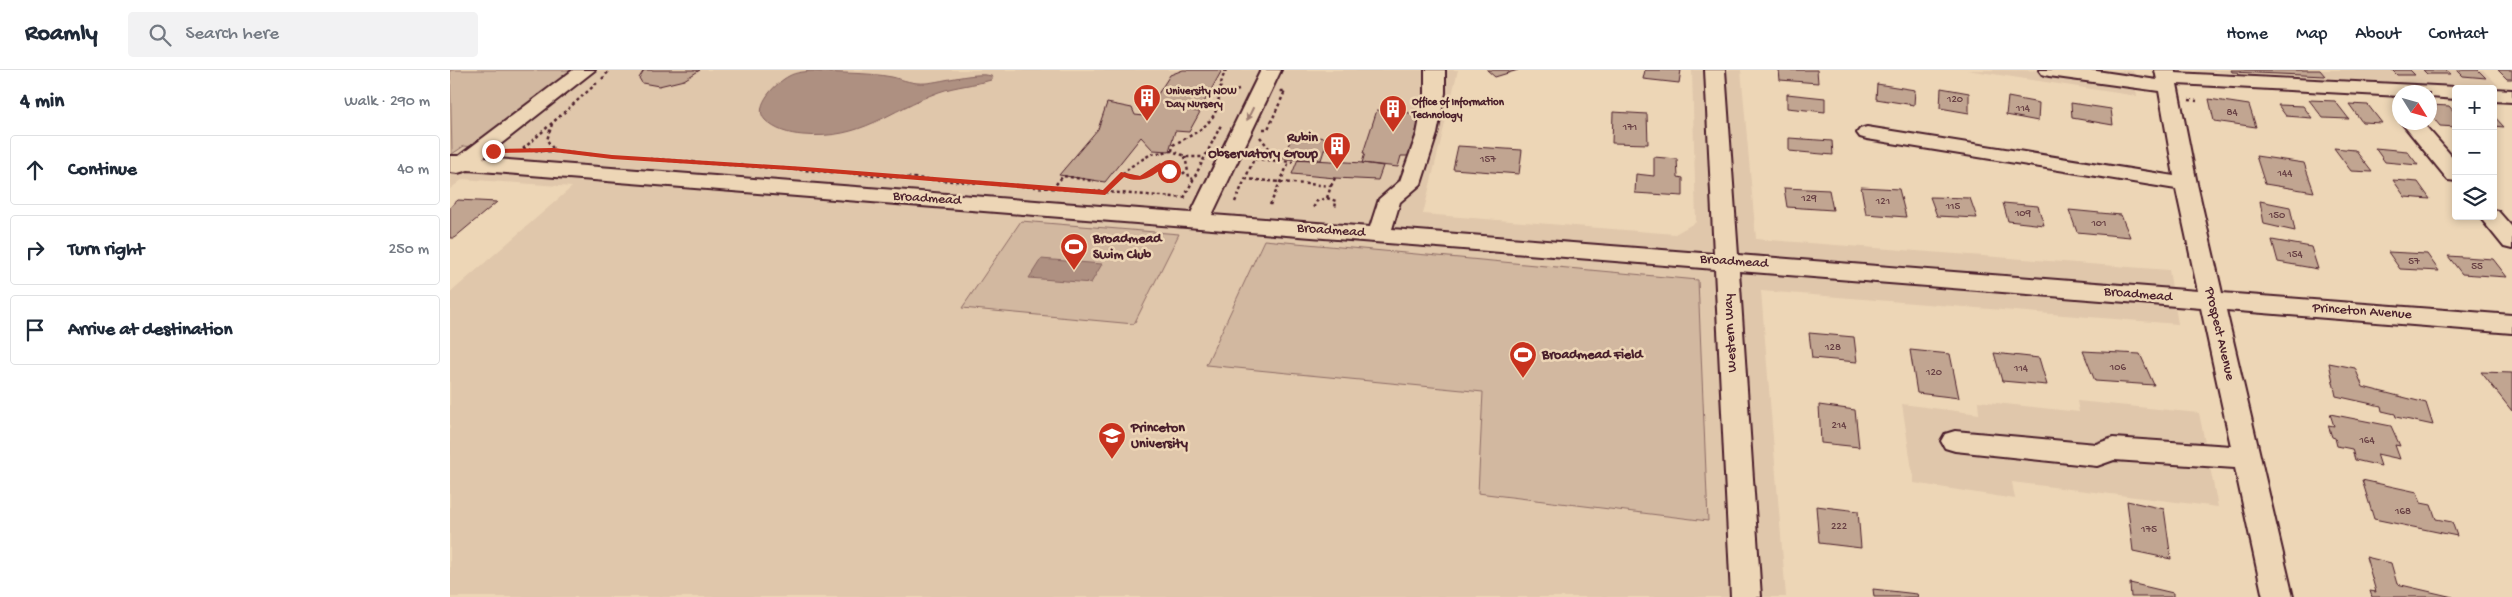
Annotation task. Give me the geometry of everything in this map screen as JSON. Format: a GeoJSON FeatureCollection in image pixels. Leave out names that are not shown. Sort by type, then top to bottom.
{"type":"FeatureCollection","features":[{"type":"Feature","properties":{"kind":"street"},"geometry":{"type":"LineString","coordinates":[[454,166],[585,70]]}},
{"type":"Feature","properties":{"kind":"street"},"geometry":{"type":"LineString","coordinates":[[1198,221],[1271,70]]}},
{"type":"Feature","properties":{"kind":"street"},"geometry":{"type":"LineString","coordinates":[[1379,235],[1390,199],[1410,184],[1427,134],[1435,92],[1435,70]]}},
{"type":"Feature","properties":{"kind":"street","name":"Western Way"},"geometry":{"type":"LineString","coordinates":[[1715,70],[1746,597]]}},
{"type":"Feature","properties":{"kind":"street"},"geometry":{"type":"LineString","coordinates":[[2049,70],[2167,79],[2452,94]]}},
{"type":"Feature","properties":{"kind":"street","name":"Prospect Avenue"},"geometry":{"type":"LineString","coordinates":[[2167,79],[2186,184],[2211,301],[2278,597]]}},
{"type":"Feature","properties":{"kind":"street"},"geometry":{"type":"LineString","coordinates":[[2384,90],[2392,99]]}},
{"type":"Feature","properties":{"kind":"street"},"geometry":{"type":"LineString","coordinates":[[2497,95],[2512,96]]}},
{"type":"Feature","properties":{"kind":"street"},"geometry":{"type":"LineString","coordinates":[[2418,130],[2455,175]]}},
{"type":"Feature","properties":{"kind":"street"},"geometry":{"type":"LineString","coordinates":[[1867,133],[2186,184]]}},
{"type":"Feature","properties":{"kind":"street","name":"Broadmead"},"geometry":{"type":"LineString","coordinates":[[454,166],[1198,221],[2211,301]]}},
{"type":"Feature","properties":{"kind":"street"},"geometry":{"type":"LineString","coordinates":[[2493,220],[2512,242]]}},
{"type":"Feature","properties":{"kind":"street","name":"Princeton Avenue"},"geometry":{"type":"LineString","coordinates":[[2211,301],[2512,324]]}},
{"type":"Feature","properties":{"kind":"street"},"geometry":{"type":"LineString","coordinates":[[1956,441],[2097,455],[2113,449],[2246,458]]}},
{"type":"Feature","properties":{"kind":"path"},"geometry":{"type":"LineString","coordinates":[[602,156],[554,150],[523,149],[610,70]]}},
{"type":"Feature","properties":{"kind":"path"},"geometry":{"type":"LineString","coordinates":[[1172,151],[1173,145],[1196,133],[1213,117],[1218,107],[1220,83],[1226,70]]}},
{"type":"Feature","properties":{"kind":"path"},"geometry":{"type":"LineString","coordinates":[[1235,97],[1242,83]]}},
{"type":"Feature","properties":{"kind":"path"},"geometry":{"type":"LineString","coordinates":[[1219,95],[1239,90]]}},
{"type":"Feature","properties":{"kind":"path"},"geometry":{"type":"LineString","coordinates":[[1184,198],[1224,119]]}},
{"type":"Feature","properties":{"kind":"path"},"geometry":{"type":"LineString","coordinates":[[552,123],[547,140],[554,150]]}},
{"type":"Feature","properties":{"kind":"path"},"geometry":{"type":"LineString","coordinates":[[1258,135],[1263,138],[1280,162]]}},
{"type":"Feature","properties":{"kind":"path"},"geometry":{"type":"LineString","coordinates":[[1105,193],[1123,174],[1151,154],[1172,151],[1185,156],[1204,157]]}},
{"type":"Feature","properties":{"kind":"path"},"geometry":{"type":"LineString","coordinates":[[1185,156],[1190,176],[1193,179]]}},
{"type":"Feature","properties":{"kind":"path"},"geometry":{"type":"LineString","coordinates":[[640,158],[1191,198]]}},
{"type":"Feature","properties":{"kind":"path"},"geometry":{"type":"LineString","coordinates":[[1235,202],[1254,159],[1293,162]]}},
{"type":"Feature","properties":{"kind":"path"},"geometry":{"type":"LineString","coordinates":[[1270,205],[1288,162]]}},
{"type":"Feature","properties":{"kind":"path"},"geometry":{"type":"LineString","coordinates":[[1123,174],[1133,178],[1142,178],[1151,174],[1160,166],[1175,175],[1184,173],[1188,169]]}},
{"type":"Feature","properties":{"kind":"path"},"geometry":{"type":"LineString","coordinates":[[1052,189],[1063,176],[1094,181]]}},
{"type":"Feature","properties":{"kind":"path"},"geometry":{"type":"LineString","coordinates":[[1327,198],[1334,178]]}},
{"type":"Feature","properties":{"kind":"path"},"geometry":{"type":"LineString","coordinates":[[1245,179],[1331,186]]}},
{"type":"Feature","properties":{"kind":"path"},"geometry":{"type":"LineString","coordinates":[[1313,208],[1317,201],[1327,198],[1336,201],[1335,210]]}},
{"type":"Feature","properties":{"kind":"shaded area","name":"Princeton University"},"geometry":{"type":"Polygon","coordinates":[[[450,70],[1458,70],[1423,214],[1675,234],[1696,222],[1692,70],[1741,70],[1756,239],[2169,270],[2178,324],[1761,291],[1786,597],[450,597],[450,293],[572,187],[463,179],[450,189],[450,70]]]}},
{"type":"Feature","properties":{"kind":"shaded area"},"geometry":{"type":"Polygon","coordinates":[[[450,70],[578,70],[474,147],[464,146],[452,154],[450,70]]]}},
{"type":"Feature","properties":{"kind":"shaded area"},"geometry":{"type":"Polygon","coordinates":[[[1967,70],[2133,71],[2137,96],[1967,70]]]}},
{"type":"Feature","properties":{"kind":"shaded area"},"geometry":{"type":"Polygon","coordinates":[[[2189,70],[2483,70],[2499,86],[2390,82],[2189,70]]]}},
{"type":"Feature","properties":{"kind":"shaded area"},"geometry":{"type":"Polygon","coordinates":[[[800,72],[882,75],[921,83],[980,75],[993,77],[991,80],[939,92],[859,129],[842,133],[824,135],[793,134],[778,129],[765,120],[762,114],[764,102],[778,83],[800,72]]]}},
{"type":"Feature","properties":{"kind":"shaded area","name":"Broadmead Swim Club"},"geometry":{"type":"Polygon","coordinates":[[[1021,221],[1179,234],[1134,324],[962,308],[1021,221]]]}},
{"type":"Feature","properties":{"kind":"shaded area","name":"Broadmead Field"},"geometry":{"type":"Polygon","coordinates":[[[1264,240],[1698,280],[1708,521],[1478,493],[1483,392],[1206,365],[1264,240]]]}},
{"type":"Feature","properties":{"kind":"shaded area"},"geometry":{"type":"Polygon","coordinates":[[[1041,259],[1102,264],[1091,283],[1029,278],[1041,259]]]}},
{"type":"Feature","properties":{"kind":"shaded area"},"geometry":{"type":"Polygon","coordinates":[[[1978,401],[2079,412],[2077,401],[2199,413],[2218,507],[2012,482],[2015,499],[1914,483],[1902,404],[1979,414],[1978,401]]]}},
{"type":"Feature","properties":{"kind":"building"},"geometry":{"type":"Polygon","coordinates":[[[644,70],[700,70],[684,80],[659,86],[642,83],[639,78],[644,70]]]}},
{"type":"Feature","properties":{"kind":"building","name":"University NOW Day Nursery"},"geometry":{"type":"Polygon","coordinates":[[[1183,70],[1222,70],[1201,108],[1195,108],[1193,111],[1200,112],[1189,132],[1175,131],[1169,151],[1153,150],[1141,137],[1105,182],[1059,175],[1098,129],[1107,103],[1132,108],[1135,115],[1144,116],[1170,75],[1183,70]]]}},
{"type":"Feature","properties":{"kind":"building"},"geometry":{"type":"Polygon","coordinates":[[[1487,70],[1518,70],[1495,77],[1487,70]]]}},
{"type":"Feature","properties":{"kind":"building"},"geometry":{"type":"Polygon","coordinates":[[[1645,70],[1681,70],[1679,83],[1643,79],[1645,70]]]}},
{"type":"Feature","properties":{"kind":"building"},"geometry":{"type":"Polygon","coordinates":[[[1779,70],[1817,70],[1818,83],[1780,80],[1779,70]]]}},
{"type":"Feature","properties":{"kind":"building"},"geometry":{"type":"Polygon","coordinates":[[[2231,70],[2320,70],[2325,76],[2232,72],[2231,70]]]}},
{"type":"Feature","properties":{"kind":"building"},"geometry":{"type":"Polygon","coordinates":[[[2392,70],[2410,70],[2415,75],[2397,75],[2392,70]]]}},
{"type":"Feature","properties":{"kind":"building"},"geometry":{"type":"Polygon","coordinates":[[[2423,70],[2446,70],[2451,74],[2427,74],[2423,70]]]}},
{"type":"Feature","properties":{"kind":"building"},"geometry":{"type":"Polygon","coordinates":[[[2457,70],[2478,70],[2486,78],[2463,76],[2457,70]]]}},
{"type":"Feature","properties":{"kind":"building"},"geometry":{"type":"Polygon","coordinates":[[[2498,70],[2512,70],[2512,79],[2507,79],[2498,70]]]}},
{"type":"Feature","properties":{"kind":"building"},"geometry":{"type":"Polygon","coordinates":[[[1877,84],[1915,90],[1914,105],[1876,99],[1877,84]]]}},
{"type":"Feature","properties":{"kind":"building"},"geometry":{"type":"Polygon","coordinates":[[[1941,88],[1969,93],[1969,113],[1940,108],[1941,88]]]}},
{"type":"Feature","properties":{"kind":"building"},"geometry":{"type":"Polygon","coordinates":[[[1787,94],[1825,98],[1825,112],[1787,108],[1787,94]]]}},
{"type":"Feature","properties":{"kind":"building"},"geometry":{"type":"Polygon","coordinates":[[[2008,97],[2039,103],[2038,121],[2006,115],[2008,97]]]}},
{"type":"Feature","properties":{"kind":"building"},"geometry":{"type":"Polygon","coordinates":[[[2209,99],[2249,105],[2256,127],[2214,121],[2209,99]]]}},
{"type":"Feature","properties":{"kind":"building"},"geometry":{"type":"Polygon","coordinates":[[[2309,100],[2335,101],[2349,119],[2323,118],[2309,100]]]}},
{"type":"Feature","properties":{"kind":"building"},"geometry":{"type":"Polygon","coordinates":[[[2071,103],[2111,109],[2113,125],[2072,118],[2071,103]]]}},
{"type":"Feature","properties":{"kind":"building"},"geometry":{"type":"Polygon","coordinates":[[[2349,104],[2368,105],[2382,123],[2362,122],[2349,104]]]}},
{"type":"Feature","properties":{"kind":"building"},"geometry":{"type":"Polygon","coordinates":[[[2278,105],[2303,106],[2312,118],[2286,116],[2278,105]]]}},
{"type":"Feature","properties":{"kind":"building"},"geometry":{"type":"Polygon","coordinates":[[[2437,105],[2449,106],[2452,109],[2452,127],[2440,126],[2437,122],[2437,105]]]}},
{"type":"Feature","properties":{"kind":"building","name":"Office of Information Technology"},"geometry":{"type":"Polygon","coordinates":[[[1377,110],[1421,114],[1409,156],[1401,156],[1398,167],[1362,163],[1365,153],[1363,153],[1377,110]]]}},
{"type":"Feature","properties":{"kind":"building"},"geometry":{"type":"Polygon","coordinates":[[[1613,112],[1647,114],[1648,144],[1612,143],[1613,112]]]}},
{"type":"Feature","properties":{"kind":"building"},"geometry":{"type":"Polygon","coordinates":[[[2497,119],[2504,127],[2497,126],[2497,119]]]}},
{"type":"Feature","properties":{"kind":"building"},"geometry":{"type":"Polygon","coordinates":[[[1293,135],[1328,138],[1321,160],[1282,159],[1293,135]]]}},
{"type":"Feature","properties":{"kind":"building"},"geometry":{"type":"Polygon","coordinates":[[[1789,138],[1832,141],[1833,155],[1789,151],[1789,138]]]}},
{"type":"Feature","properties":{"kind":"building"},"geometry":{"type":"Polygon","coordinates":[[[1458,146],[1522,150],[1519,174],[1453,169],[1458,146]]]}},
{"type":"Feature","properties":{"kind":"building"},"geometry":{"type":"Polygon","coordinates":[[[2334,148],[2355,150],[2372,172],[2351,171],[2334,148]]]}},
{"type":"Feature","properties":{"kind":"building"},"geometry":{"type":"Polygon","coordinates":[[[2375,148],[2407,151],[2418,165],[2385,162],[2375,148]]]}},
{"type":"Feature","properties":{"kind":"building"},"geometry":{"type":"Polygon","coordinates":[[[2256,156],[2304,163],[2314,192],[2265,184],[2256,156]]]}},
{"type":"Feature","properties":{"kind":"building"},"geometry":{"type":"Polygon","coordinates":[[[1654,157],[1677,159],[1678,177],[1683,178],[1683,196],[1635,193],[1636,174],[1654,176],[1654,157]]]}},
{"type":"Feature","properties":{"kind":"building","name":"Rubin Observatory Group"},"geometry":{"type":"Polygon","coordinates":[[[1298,159],[1383,166],[1378,180],[1292,174],[1298,159]]]}},
{"type":"Feature","properties":{"kind":"building"},"geometry":{"type":"Polygon","coordinates":[[[2393,180],[2418,182],[2430,199],[2405,197],[2393,180]]]}},
{"type":"Feature","properties":{"kind":"building"},"geometry":{"type":"Polygon","coordinates":[[[1861,187],[1899,189],[1906,217],[1866,214],[1861,187]]]}},
{"type":"Feature","properties":{"kind":"building"},"geometry":{"type":"Polygon","coordinates":[[[1784,188],[1829,190],[1833,210],[1787,207],[1784,188]]]}},
{"type":"Feature","properties":{"kind":"building"},"geometry":{"type":"Polygon","coordinates":[[[1930,197],[1970,198],[1977,218],[1937,216],[1930,197]]]}},
{"type":"Feature","properties":{"kind":"building"},"geometry":{"type":"Polygon","coordinates":[[[458,200],[497,202],[454,238],[450,238],[450,207],[458,200]]]}},
{"type":"Feature","properties":{"kind":"building"},"geometry":{"type":"Polygon","coordinates":[[[2260,201],[2290,207],[2295,231],[2264,224],[2260,201]]]}},
{"type":"Feature","properties":{"kind":"building"},"geometry":{"type":"Polygon","coordinates":[[[2003,203],[2038,206],[2044,225],[2008,221],[2003,203]]]}},
{"type":"Feature","properties":{"kind":"building"},"geometry":{"type":"Polygon","coordinates":[[[2069,210],[2121,215],[2130,237],[2077,232],[2069,210]]]}},
{"type":"Feature","properties":{"kind":"building"},"geometry":{"type":"Polygon","coordinates":[[[2272,240],[2311,247],[2318,269],[2278,262],[2272,240]]]}},
{"type":"Feature","properties":{"kind":"building"},"geometry":{"type":"Polygon","coordinates":[[[2388,252],[2427,254],[2439,271],[2400,269],[2388,252]]]}},
{"type":"Feature","properties":{"kind":"building"},"geometry":{"type":"Polygon","coordinates":[[[2448,256],[2493,259],[2507,277],[2462,274],[2448,256]]]}},
{"type":"Feature","properties":{"kind":"building"},"geometry":{"type":"Polygon","coordinates":[[[1809,333],[1854,337],[1857,362],[1812,358],[1809,333]]]}},
{"type":"Feature","properties":{"kind":"building"},"geometry":{"type":"Polygon","coordinates":[[[1910,350],[1950,354],[1959,398],[1917,393],[1910,350]]]}},
{"type":"Feature","properties":{"kind":"building"},"geometry":{"type":"Polygon","coordinates":[[[2083,351],[2140,354],[2154,385],[2095,381],[2083,351]]]}},
{"type":"Feature","properties":{"kind":"building"},"geometry":{"type":"Polygon","coordinates":[[[1994,353],[2039,358],[2047,385],[2002,381],[1994,353]]]}},
{"type":"Feature","properties":{"kind":"building"},"geometry":{"type":"Polygon","coordinates":[[[2329,363],[2355,368],[2363,387],[2426,403],[2433,425],[2396,417],[2395,414],[2382,411],[2381,406],[2336,396],[2329,363]]]}},
{"type":"Feature","properties":{"kind":"building"},"geometry":{"type":"Polygon","coordinates":[[[2481,372],[2512,373],[2512,411],[2481,372]]]}},
{"type":"Feature","properties":{"kind":"building"},"geometry":{"type":"Polygon","coordinates":[[[1819,405],[1855,410],[1859,447],[1821,443],[1819,405]]]}},
{"type":"Feature","properties":{"kind":"building"},"geometry":{"type":"Polygon","coordinates":[[[2330,414],[2391,426],[2400,446],[2395,445],[2400,459],[2377,454],[2381,466],[2355,460],[2352,449],[2337,446],[2335,438],[2332,437],[2328,425],[2334,426],[2330,414]]]}},
{"type":"Feature","properties":{"kind":"building"},"geometry":{"type":"Polygon","coordinates":[[[2362,480],[2417,492],[2421,503],[2431,505],[2436,519],[2452,522],[2457,536],[2374,519],[2362,480]]]}},
{"type":"Feature","properties":{"kind":"building"},"geometry":{"type":"Polygon","coordinates":[[[2127,501],[2164,509],[2171,559],[2133,551],[2127,501]]]}},
{"type":"Feature","properties":{"kind":"building"},"geometry":{"type":"Polygon","coordinates":[[[1816,506],[1858,511],[1861,548],[1819,543],[1816,506]]]}},
{"type":"Feature","properties":{"kind":"building"},"geometry":{"type":"Polygon","coordinates":[[[2366,557],[2391,563],[2397,584],[2453,597],[2372,597],[2370,591],[2376,592],[2366,557]]]}},
{"type":"Feature","properties":{"kind":"building"},"geometry":{"type":"Polygon","coordinates":[[[2130,583],[2173,593],[2173,597],[2131,597],[2130,583]]]}},
{"type":"Feature","properties":{"kind":"building"},"geometry":{"type":"Polygon","coordinates":[[[1873,589],[1917,594],[1918,597],[1874,597],[1873,589]]]}},
{"type":"Feature","properties":{"kind":"place","name":"University NOW Day Nursery"},"geometry":{"type":"Point","coordinates":[1147,122]}},
{"type":"Feature","properties":{"kind":"place","name":"Office of Information Technology"},"geometry":{"type":"Point","coordinates":[1393,133]}},
{"type":"Feature","properties":{"kind":"place","name":"Rubin Observatory Group"},"geometry":{"type":"Point","coordinates":[1337,170]}},
{"type":"Feature","properties":{"kind":"place","name":"Broadmead Swim Club"},"geometry":{"type":"Point","coordinates":[1074,271]}},
{"type":"Feature","properties":{"kind":"place","name":"Broadmead Field"},"geometry":{"type":"Point","coordinates":[1523,379]}},
{"type":"Feature","properties":{"kind":"place","name":"Princeton University"},"geometry":{"type":"Point","coordinates":[1112,460]}},
{"type":"Feature","properties":{"kind":"route"},"geometry":{"type":"LineString","coordinates":[[493,151],[523,149],[554,150],[612,157],[805,169],[1105,193],[1123,174],[1133,178],[1142,178],[1151,174],[1157,166],[1165,167],[1169,171]]}}]}
